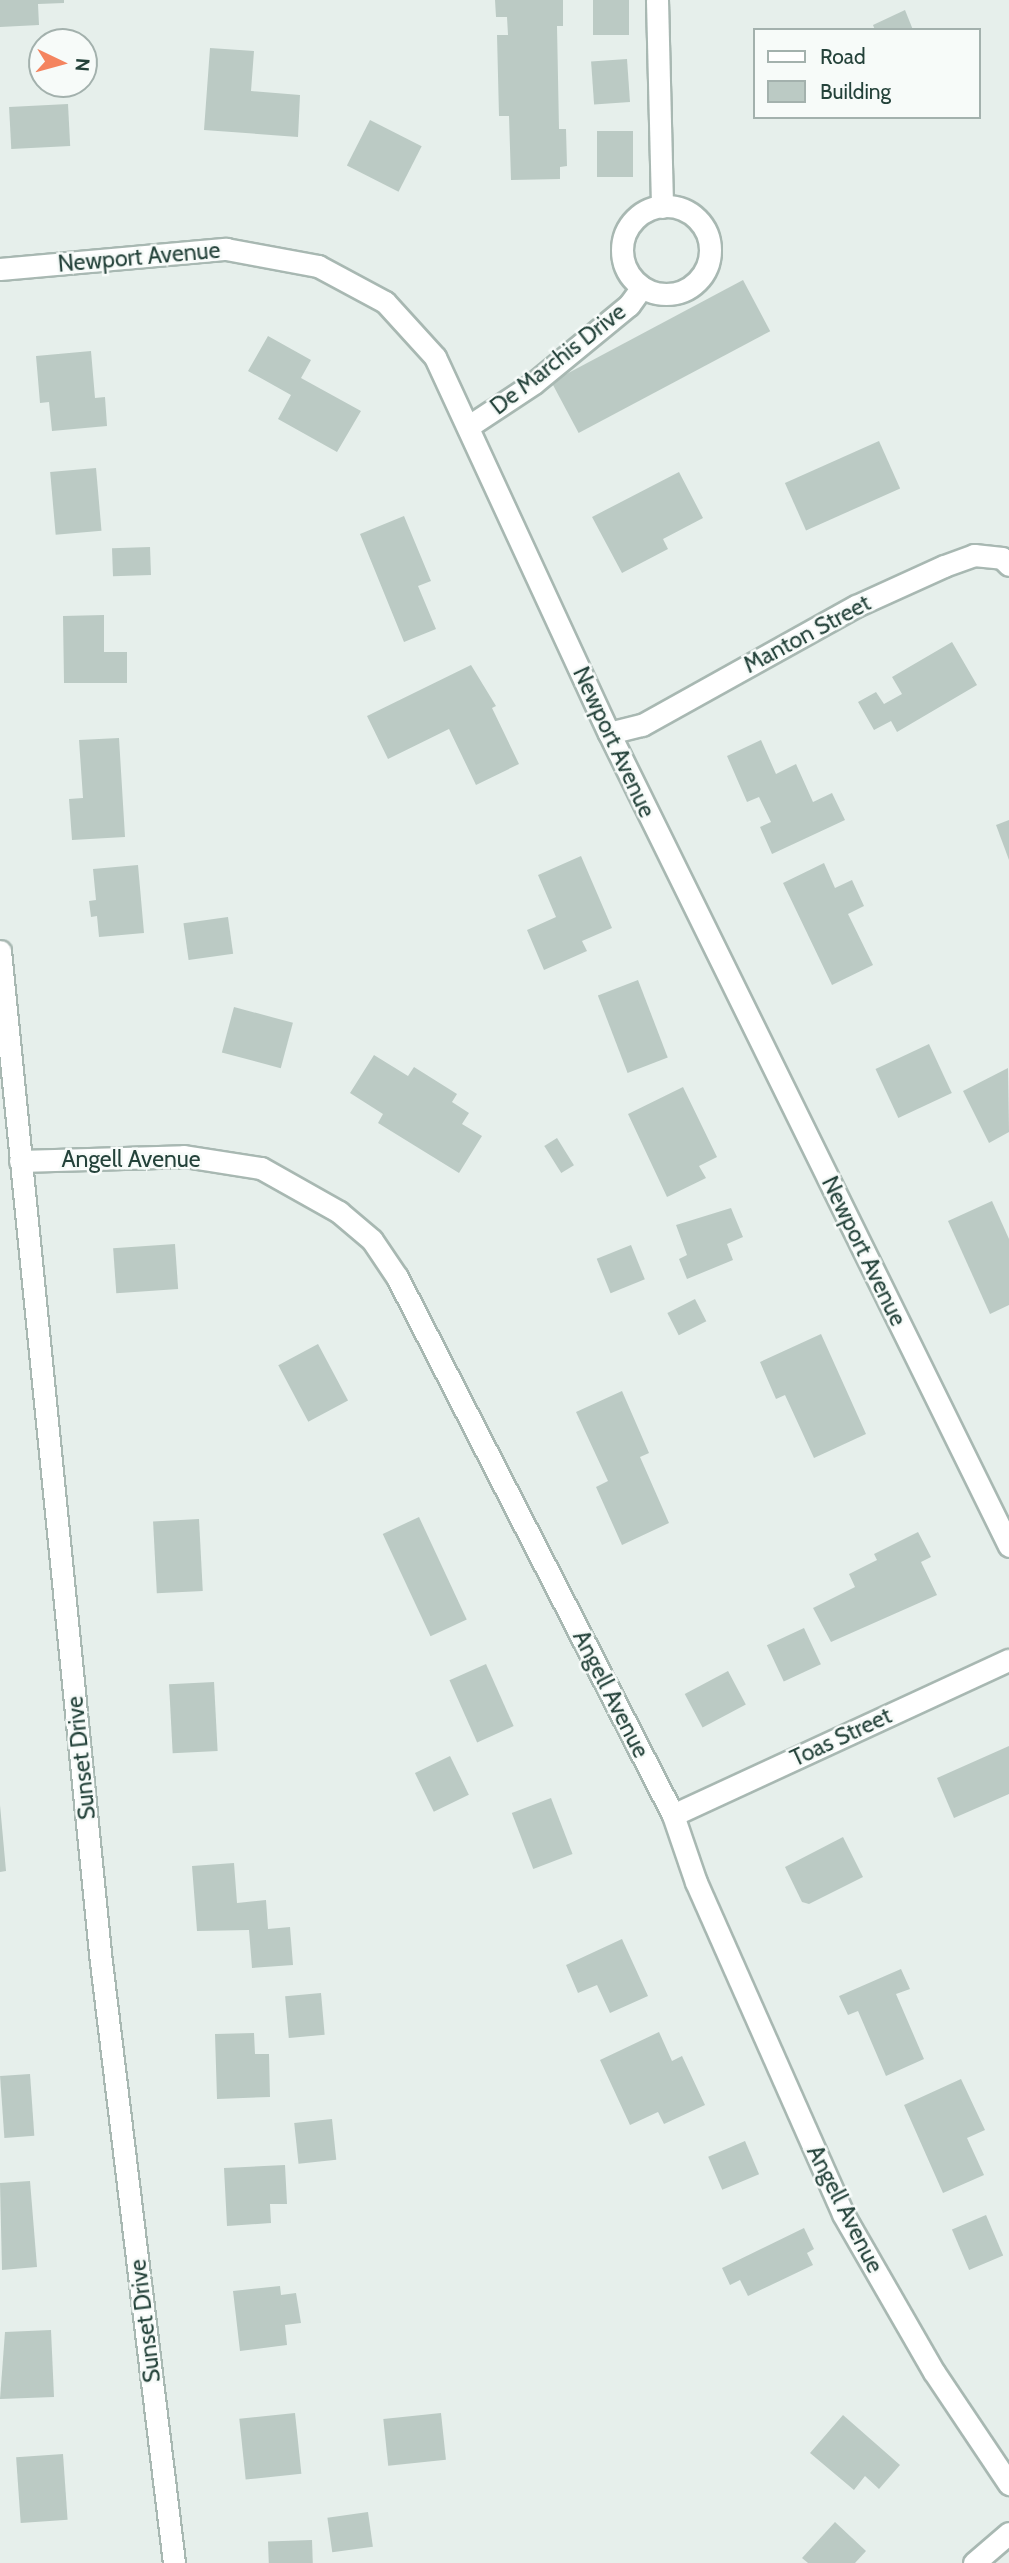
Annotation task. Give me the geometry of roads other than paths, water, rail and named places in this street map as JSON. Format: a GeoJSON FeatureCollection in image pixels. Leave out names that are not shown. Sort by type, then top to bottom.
{"type":"FeatureCollection","features":[{"type":"Feature","properties":{"kind":"street"},"geometry":{"type":"LineString","coordinates":[[657,0],[662,206]]}},
{"type":"Feature","properties":{"kind":"street","name":"De Marchis Drive"},"geometry":{"type":"LineString","coordinates":[[662,206],[681,209],[698,221],[708,240],[708,261],[697,280],[679,292],[658,293],[642,287],[625,267],[623,239],[640,215],[662,206]]}},
{"type":"Feature","properties":{"kind":"street","name":"Newport Avenue"},"geometry":{"type":"LineString","coordinates":[[0,268],[226,249],[318,266],[384,302],[435,358],[469,426],[609,733],[1009,1546]]}},
{"type":"Feature","properties":{"kind":"street","name":"De Marchis Drive"},"geometry":{"type":"LineString","coordinates":[[469,426],[534,383],[629,305],[642,287]]}},
{"type":"Feature","properties":{"kind":"street","name":"Manton Street"},"geometry":{"type":"LineString","coordinates":[[609,733],[642,725],[856,606],[944,566],[974,555],[1002,558],[1009,565]]}},
{"type":"Feature","properties":{"kind":"street","name":"Sunset Drive"},"geometry":{"type":"LineString","coordinates":[[0,951],[101,1962],[174,2563]]}},
{"type":"Feature","properties":{"kind":"street","name":"Angell Avenue"},"geometry":{"type":"LineString","coordinates":[[20,1161],[184,1156],[261,1168],[339,1212],[372,1240],[397,1277],[673,1815],[696,1882],[844,2214],[934,2372],[1009,2484]]}},
{"type":"Feature","properties":{"kind":"street","name":"Toas Street"},"geometry":{"type":"LineString","coordinates":[[673,1815],[1009,1660]]}},
{"type":"Feature","properties":{"kind":"street"},"geometry":{"type":"LineString","coordinates":[[974,2563],[1009,2533]]}}]}
